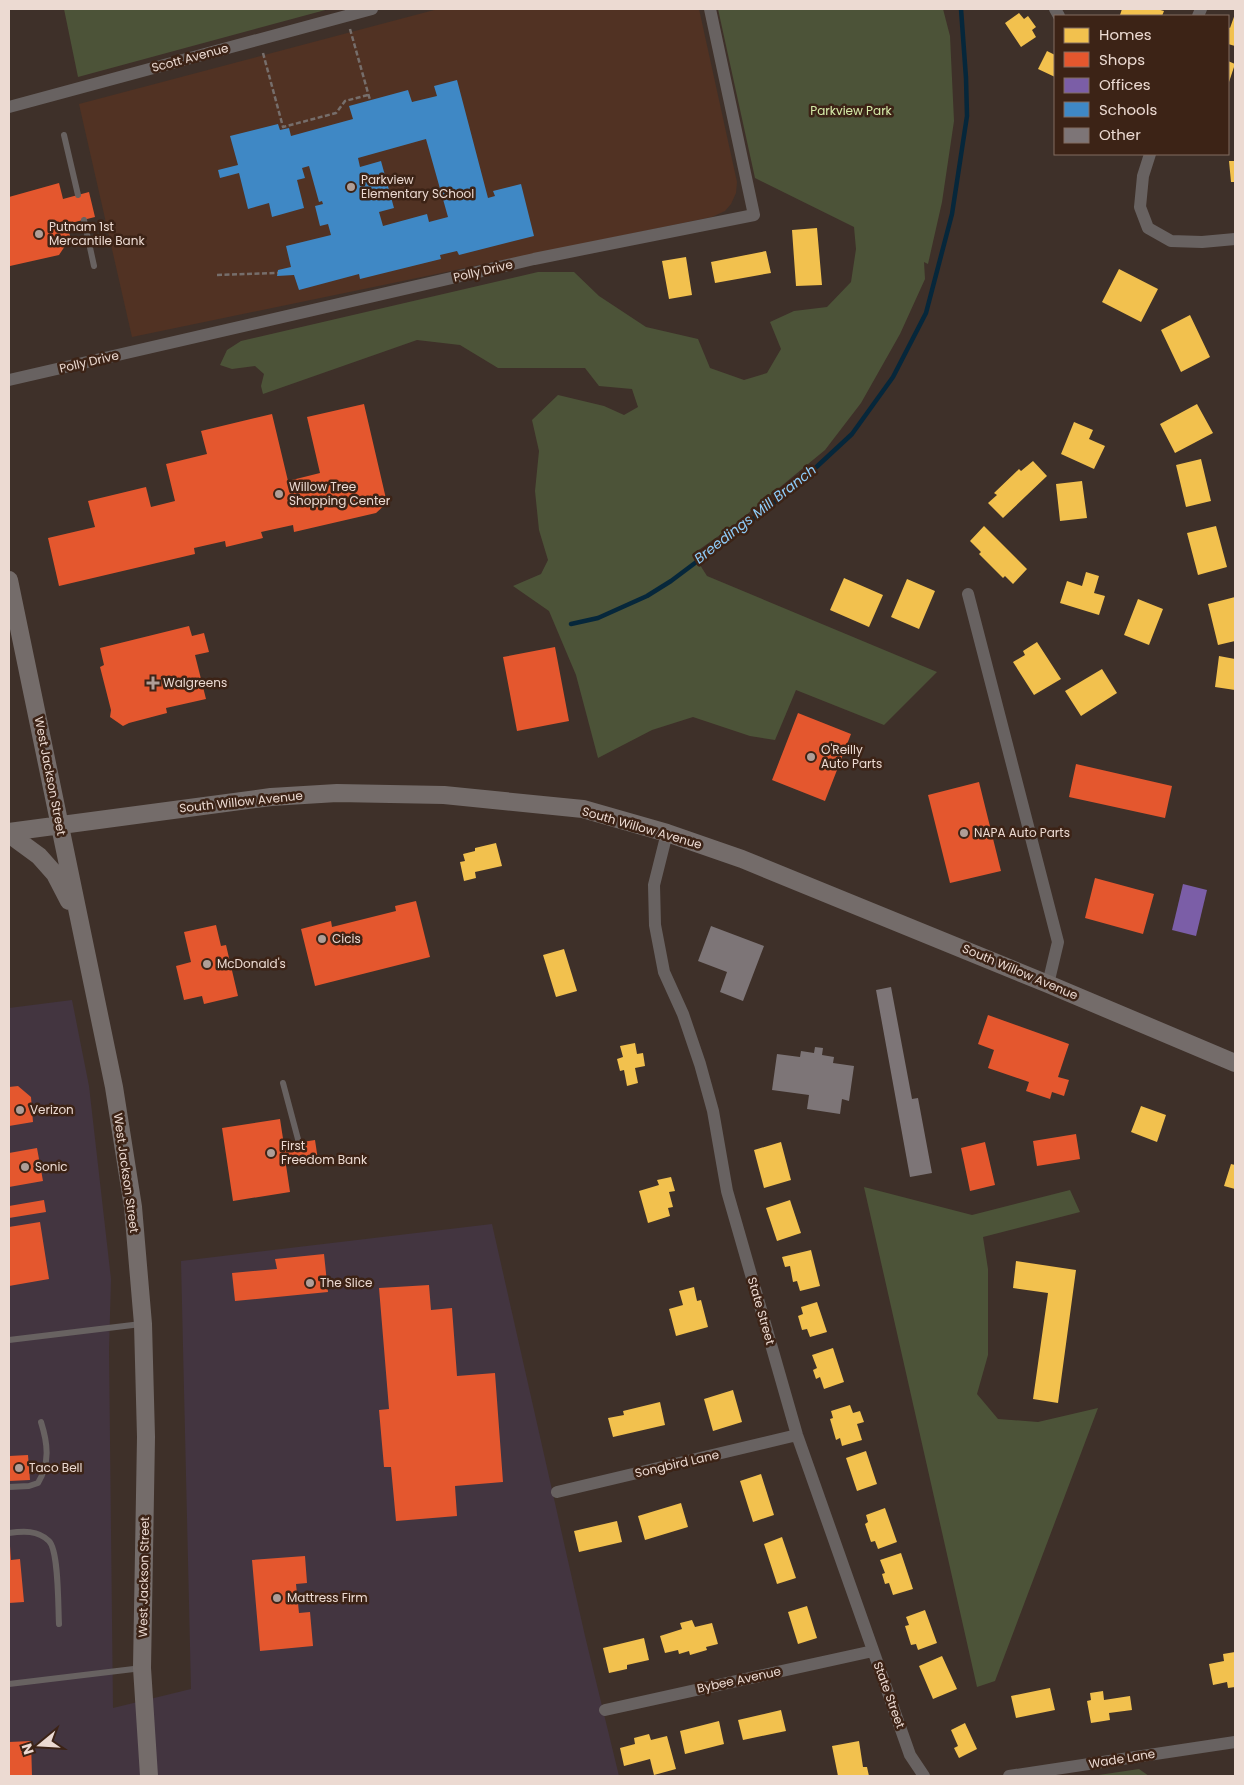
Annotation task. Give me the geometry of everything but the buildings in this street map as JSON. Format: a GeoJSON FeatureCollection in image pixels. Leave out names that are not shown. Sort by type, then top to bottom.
{"type":"FeatureCollection","features":[{"type":"Feature","properties":{"kind":"street","name":"Scott Avenue"},"geometry":{"type":"LineString","coordinates":[[9,107],[372,9]]}},
{"type":"Feature","properties":{"kind":"street","name":"Polly Drive"},"geometry":{"type":"LineString","coordinates":[[9,380],[534,259],[754,214],[710,9]]}},
{"type":"Feature","properties":{"kind":"street"},"geometry":{"type":"LineString","coordinates":[[1150,155],[1143,176],[1140,207],[1148,228],[1171,241],[1202,242],[1235,238]]}},
{"type":"Feature","properties":{"kind":"street","name":"West Jackson Street"},"geometry":{"type":"LineString","coordinates":[[9,580],[14,631],[60,825],[117,1104],[133,1207],[143,1324],[146,1437],[142,1668],[149,1776]]}},
{"type":"Feature","properties":{"kind":"street"},"geometry":{"type":"LineString","coordinates":[[968,594],[1058,942],[1048,984]]}},
{"type":"Feature","properties":{"kind":"street","name":"South Willow Avenue"},"geometry":{"type":"LineString","coordinates":[[9,833],[271,797],[346,793],[444,795],[583,809],[667,834],[770,870],[1235,1063]]}},
{"type":"Feature","properties":{"kind":"street"},"geometry":{"type":"LineString","coordinates":[[9,833],[39,856],[55,874],[79,920]]}},
{"type":"Feature","properties":{"kind":"street","name":"State Street"},"geometry":{"type":"LineString","coordinates":[[667,834],[654,885],[655,925],[664,972],[683,1014],[700,1064],[713,1111],[727,1191],[797,1435],[910,1755],[924,1776]]}},
{"type":"Feature","properties":{"kind":"street","name":"Songbird Lane"},"geometry":{"type":"LineString","coordinates":[[557,1492],[797,1435]]}},
{"type":"Feature","properties":{"kind":"street","name":"Bybee Avenue"},"geometry":{"type":"LineString","coordinates":[[605,1710],[873,1651]]}},
{"type":"Feature","properties":{"kind":"street","name":"Wade Lane"},"geometry":{"type":"LineString","coordinates":[[1009,1776],[1235,1742]]}},
{"type":"Feature","properties":{"kind":"lane"},"geometry":{"type":"LineString","coordinates":[[64,135],[78,195]]}},
{"type":"Feature","properties":{"kind":"lane"},"geometry":{"type":"LineString","coordinates":[[84,220],[94,266]]}},
{"type":"Feature","properties":{"kind":"lane"},"geometry":{"type":"LineString","coordinates":[[283,1083],[299,1143]]}},
{"type":"Feature","properties":{"kind":"lane"},"geometry":{"type":"LineString","coordinates":[[9,1340],[143,1324]]}},
{"type":"Feature","properties":{"kind":"lane"},"geometry":{"type":"LineString","coordinates":[[9,1487],[29,1486],[38,1483],[44,1474],[47,1458],[47,1440],[41,1422]]}},
{"type":"Feature","properties":{"kind":"lane"},"geometry":{"type":"LineString","coordinates":[[9,1533],[26,1531],[40,1534],[50,1541],[55,1554],[59,1624]]}},
{"type":"Feature","properties":{"kind":"lane"},"geometry":{"type":"LineString","coordinates":[[9,1684],[142,1668]]}},
{"type":"Feature","properties":{"kind":"path"},"geometry":{"type":"LineString","coordinates":[[350,27],[370,100]]}},
{"type":"Feature","properties":{"kind":"path"},"geometry":{"type":"LineString","coordinates":[[263,51],[283,126],[336,113],[345,101],[368,95]]}},
{"type":"Feature","properties":{"kind":"path"},"geometry":{"type":"LineString","coordinates":[[217,275],[278,273]]}},
{"type":"Feature","properties":{"kind":"shaded area"},"geometry":{"type":"Polygon","coordinates":[[[438,9],[699,9],[737,182],[736,193],[731,204],[725,211],[712,217],[132,337],[79,104],[438,9]]]}},
{"type":"Feature","properties":{"kind":"shaded area"},"geometry":{"type":"Polygon","coordinates":[[[72,1000],[89,1086],[111,1279],[109,1350],[113,1708],[191,1689],[181,1261],[492,1224],[585,1636],[619,1776],[9,1776],[9,1008],[72,1000]]]}},
{"type":"Feature","properties":{"kind":"green space"},"geometry":{"type":"Polygon","coordinates":[[[64,9],[329,9],[78,77],[64,9]]]}},
{"type":"Feature","properties":{"kind":"green space","name":"Parkview Park"},"geometry":{"type":"Polygon","coordinates":[[[718,9],[943,9],[950,36],[954,121],[942,202],[928,264],[924,262],[925,279],[900,334],[861,403],[825,450],[734,525],[693,554],[707,576],[937,672],[884,725],[796,690],[775,740],[750,736],[693,717],[652,730],[598,758],[576,675],[549,611],[513,586],[541,574],[548,560],[539,530],[535,491],[539,451],[532,420],[558,395],[604,406],[624,415],[638,407],[632,389],[599,386],[585,368],[498,368],[460,345],[417,340],[263,394],[261,386],[264,374],[255,366],[232,369],[220,365],[227,350],[241,341],[538,272],[574,272],[599,296],[646,327],[698,339],[710,368],[744,380],[767,373],[781,349],[770,322],[794,311],[827,307],[851,282],[856,249],[854,227],[755,178],[718,9]]]}},
{"type":"Feature","properties":{"kind":"green space"},"geometry":{"type":"Polygon","coordinates":[[[864,1187],[972,1215],[1070,1190],[1080,1212],[983,1237],[988,1269],[988,1355],[977,1394],[998,1419],[1038,1422],[1098,1408],[995,1681],[977,1687],[864,1187]]]}},
{"type":"Feature","properties":{"kind":"green space"},"geometry":{"type":"Polygon","coordinates":[[[1139,1769],[1149,1776],[1092,1776],[1139,1769]]]}},
{"type":"Feature","properties":{"kind":"waterway","name":"Breedings Mill Branch"},"geometry":{"type":"LineString","coordinates":[[571,624],[598,618],[647,596],[671,581],[731,536],[797,485],[852,434],[893,377],[926,313],[952,214],[967,116],[961,9]]}},
{"type":"Feature","properties":{"kind":"place","name":"Parkview Elementary SChool"},"geometry":{"type":"Point","coordinates":[351,187]}},
{"type":"Feature","properties":{"kind":"place","name":"Putnam 1st Mercantile Bank"},"geometry":{"type":"Point","coordinates":[39,234]}},
{"type":"Feature","properties":{"kind":"place","name":"Willow Tree Shopping Center"},"geometry":{"type":"Point","coordinates":[279,494]}},
{"type":"Feature","properties":{"kind":"place","name":"Walgreens"},"geometry":{"type":"Point","coordinates":[153,683]}},
{"type":"Feature","properties":{"kind":"place","name":"O'Reilly Auto Parts"},"geometry":{"type":"Point","coordinates":[811,757]}},
{"type":"Feature","properties":{"kind":"place","name":"NAPA Auto Parts"},"geometry":{"type":"Point","coordinates":[964,833]}},
{"type":"Feature","properties":{"kind":"place","name":"Cicis"},"geometry":{"type":"Point","coordinates":[322,939]}},
{"type":"Feature","properties":{"kind":"place","name":"McDonald's"},"geometry":{"type":"Point","coordinates":[207,964]}},
{"type":"Feature","properties":{"kind":"place","name":"Verizon"},"geometry":{"type":"Point","coordinates":[20,1110]}},
{"type":"Feature","properties":{"kind":"place","name":"First Freedom Bank"},"geometry":{"type":"Point","coordinates":[271,1153]}},
{"type":"Feature","properties":{"kind":"place","name":"Sonic"},"geometry":{"type":"Point","coordinates":[25,1167]}},
{"type":"Feature","properties":{"kind":"place","name":"The Slice"},"geometry":{"type":"Point","coordinates":[310,1283]}},
{"type":"Feature","properties":{"kind":"place","name":"Taco Bell"},"geometry":{"type":"Point","coordinates":[19,1468]}},
{"type":"Feature","properties":{"kind":"place","name":"Mattress Firm"},"geometry":{"type":"Point","coordinates":[277,1598]}}]}
